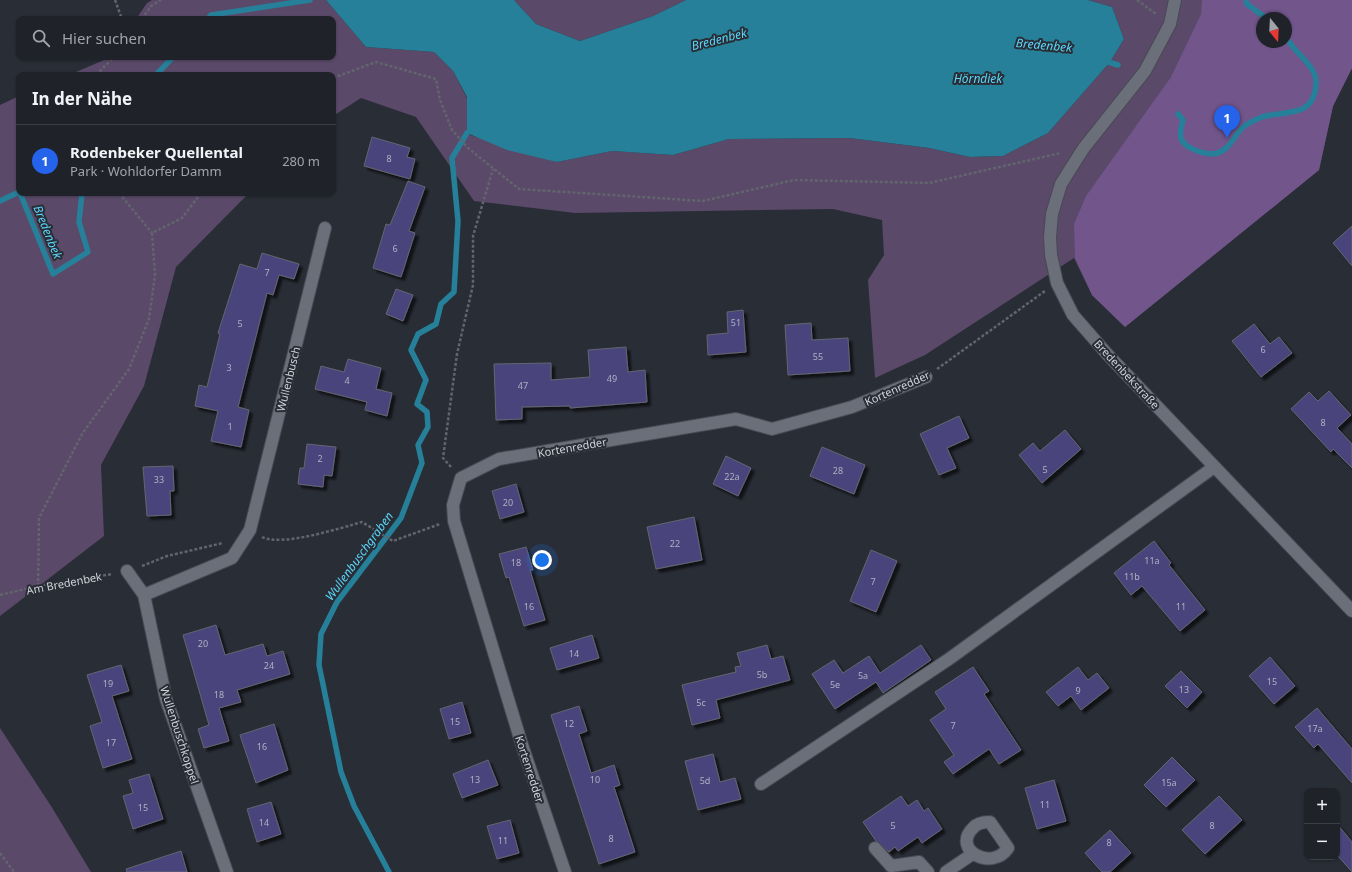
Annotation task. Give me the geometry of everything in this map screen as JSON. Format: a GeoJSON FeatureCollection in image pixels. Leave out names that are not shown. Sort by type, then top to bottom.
{"type":"FeatureCollection","features":[{"type":"Feature","properties":{"kind":"street","name":"Bredenbekstraße"},"geometry":{"type":"LineString","coordinates":[[1175,0],[1170,24],[1145,71],[1083,149],[1062,184],[1052,214],[1050,237],[1051,255],[1057,283],[1073,315],[1214,467],[1352,611]]}},
{"type":"Feature","properties":{"kind":"street","name":"Wullenbusch"},"geometry":{"type":"LineString","coordinates":[[247,535],[325,228]]}},
{"type":"Feature","properties":{"kind":"street","name":"Kortenredder"},"geometry":{"type":"LineString","coordinates":[[565,872],[522,745],[454,521],[452,505],[461,478],[499,459],[736,419],[772,429],[852,407],[926,377]]}},
{"type":"Feature","properties":{"kind":"street"},"geometry":{"type":"LineString","coordinates":[[761,784],[949,659],[1214,467]]}},
{"type":"Feature","properties":{"kind":"street"},"geometry":{"type":"LineString","coordinates":[[127,571],[144,595],[232,558],[247,535]]}},
{"type":"Feature","properties":{"kind":"street","name":"Wullenbuschkoppel"},"geometry":{"type":"LineString","coordinates":[[144,595],[166,698],[227,872]]}},
{"type":"Feature","properties":{"kind":"street"},"geometry":{"type":"LineString","coordinates":[[875,848],[891,866],[919,862],[928,872]]}},
{"type":"Feature","properties":{"kind":"street"},"geometry":{"type":"LineString","coordinates":[[946,872],[971,855]]}},
{"type":"Feature","properties":{"kind":"path"},"geometry":{"type":"LineString","coordinates":[[115,0],[121,16]]}},
{"type":"Feature","properties":{"kind":"path"},"geometry":{"type":"LineString","coordinates":[[144,16],[151,6],[161,0]]}},
{"type":"Feature","properties":{"kind":"path"},"geometry":{"type":"LineString","coordinates":[[1137,0],[1170,24]]}},
{"type":"Feature","properties":{"kind":"path"},"geometry":{"type":"LineString","coordinates":[[99,72],[111,60]]}},
{"type":"Feature","properties":{"kind":"path"},"geometry":{"type":"LineString","coordinates":[[336,77],[376,62],[436,80],[440,100],[452,130],[468,148],[492,170],[518,190],[703,201],[794,180],[929,183],[1032,159],[1083,149]]}},
{"type":"Feature","properties":{"kind":"path"},"geometry":{"type":"LineString","coordinates":[[461,478],[443,458],[457,354],[473,285],[473,236],[492,170]]}},
{"type":"Feature","properties":{"kind":"path"},"geometry":{"type":"LineString","coordinates":[[38,586],[39,518],[82,434],[129,369],[149,319],[155,274],[152,233],[121,196]]}},
{"type":"Feature","properties":{"kind":"path"},"geometry":{"type":"LineString","coordinates":[[152,233],[182,218],[199,196]]}},
{"type":"Feature","properties":{"kind":"path","name":"Kortenredder"},"geometry":{"type":"LineString","coordinates":[[926,377],[1057,283]]}},
{"type":"Feature","properties":{"kind":"path"},"geometry":{"type":"LineString","coordinates":[[247,535],[268,540],[304,537],[362,522],[393,541],[454,521]]}},
{"type":"Feature","properties":{"kind":"path","name":"Am Bredenbek"},"geometry":{"type":"LineString","coordinates":[[0,595],[38,586],[127,571],[167,556],[247,535]]}},
{"type":"Feature","properties":{"kind":"path"},"geometry":{"type":"LineString","coordinates":[[0,853],[14,872]]}},
{"type":"Feature","properties":{"kind":"shaded area"},"geometry":{"type":"Polygon","coordinates":[[[152,0],[326,0],[366,47],[434,52],[453,71],[467,98],[467,134],[557,162],[612,151],[673,155],[729,139],[849,138],[929,148],[970,157],[1003,156],[1048,133],[1110,62],[1124,39],[1112,7],[1088,0],[1352,0],[1352,68],[1333,106],[1319,170],[1125,327],[1092,295],[1074,258],[925,355],[875,378],[868,280],[884,255],[882,220],[833,209],[575,213],[474,201],[416,117],[361,98],[336,114],[336,72],[76,72],[104,60],[336,60],[336,16],[138,16],[147,3],[152,0]]]}},
{"type":"Feature","properties":{"kind":"shaded area"},"geometry":{"type":"Polygon","coordinates":[[[514,0],[686,0],[653,16],[580,41],[536,24],[514,0]]]}},
{"type":"Feature","properties":{"kind":"shaded area"},"geometry":{"type":"Polygon","coordinates":[[[1202,0],[1352,0],[1352,68],[1333,106],[1319,170],[1125,327],[1092,295],[1075,258],[1074,224],[1086,196],[1171,77],[1201,14],[1202,0]]]}},
{"type":"Feature","properties":{"kind":"shaded area"},"geometry":{"type":"Polygon","coordinates":[[[16,97],[16,196],[246,196],[176,267],[144,386],[101,465],[104,536],[0,616],[0,105],[16,97]]]}},
{"type":"Feature","properties":{"kind":"shaded area"},"geometry":{"type":"Polygon","coordinates":[[[0,728],[51,806],[91,872],[0,872],[0,728]]]}},
{"type":"Feature","properties":{"kind":"water","name":"Hörndiek"},"geometry":{"type":"Polygon","coordinates":[[[326,0],[514,0],[536,24],[580,41],[653,16],[686,0],[1088,0],[1112,7],[1124,39],[1110,62],[1048,133],[1003,156],[970,157],[929,148],[849,138],[729,139],[673,155],[612,151],[557,162],[507,150],[467,133],[467,97],[453,71],[434,52],[366,47],[326,0]]]}},
{"type":"Feature","properties":{"kind":"building"},"geometry":{"type":"Polygon","coordinates":[[[372,137],[410,148],[407,157],[415,159],[410,179],[364,166],[372,137]]]}},
{"type":"Feature","properties":{"kind":"building"},"geometry":{"type":"Polygon","coordinates":[[[408,181],[425,187],[409,231],[415,233],[401,277],[373,268],[386,224],[390,225],[408,181]]]}},
{"type":"Feature","properties":{"kind":"building"},"geometry":{"type":"Polygon","coordinates":[[[1352,226],[1352,266],[1333,243],[1352,226]]]}},
{"type":"Feature","properties":{"kind":"building"},"geometry":{"type":"Polygon","coordinates":[[[262,253],[299,264],[294,279],[279,275],[273,295],[267,293],[238,407],[249,410],[241,447],[211,441],[218,411],[195,406],[199,385],[207,387],[220,334],[218,333],[240,264],[257,269],[262,253]]]}},
{"type":"Feature","properties":{"kind":"building"},"geometry":{"type":"Polygon","coordinates":[[[396,289],[413,295],[403,321],[386,314],[396,289]]]}},
{"type":"Feature","properties":{"kind":"building"},"geometry":{"type":"Polygon","coordinates":[[[743,310],[746,352],[708,355],[707,335],[728,333],[727,312],[743,310]]]}},
{"type":"Feature","properties":{"kind":"building"},"geometry":{"type":"Polygon","coordinates":[[[811,323],[812,340],[848,338],[850,371],[788,375],[785,325],[811,323]]]}},
{"type":"Feature","properties":{"kind":"building"},"geometry":{"type":"Polygon","coordinates":[[[1254,324],[1270,344],[1279,337],[1292,353],[1261,377],[1232,341],[1254,324]]]}},
{"type":"Feature","properties":{"kind":"building"},"geometry":{"type":"Polygon","coordinates":[[[626,347],[628,372],[645,370],[647,402],[570,408],[570,406],[522,407],[522,419],[496,420],[494,364],[551,363],[551,380],[590,377],[588,350],[626,347]]]}},
{"type":"Feature","properties":{"kind":"building"},"geometry":{"type":"Polygon","coordinates":[[[348,359],[381,368],[376,389],[392,393],[387,416],[365,410],[367,402],[315,389],[321,366],[344,372],[348,359]]]}},
{"type":"Feature","properties":{"kind":"building"},"geometry":{"type":"Polygon","coordinates":[[[1329,391],[1351,415],[1337,428],[1352,444],[1352,468],[1333,449],[1331,452],[1291,409],[1309,392],[1318,401],[1329,391]]]}},
{"type":"Feature","properties":{"kind":"building"},"geometry":{"type":"Polygon","coordinates":[[[959,416],[969,438],[947,448],[956,468],[939,475],[920,434],[959,416]]]}},
{"type":"Feature","properties":{"kind":"building"},"geometry":{"type":"Polygon","coordinates":[[[1065,430],[1081,449],[1042,483],[1019,455],[1033,443],[1040,451],[1065,430]]]}},
{"type":"Feature","properties":{"kind":"building"},"geometry":{"type":"Polygon","coordinates":[[[307,444],[336,447],[332,476],[324,475],[323,487],[298,484],[300,468],[304,468],[307,444]]]}},
{"type":"Feature","properties":{"kind":"building"},"geometry":{"type":"Polygon","coordinates":[[[822,447],[865,465],[854,494],[810,476],[822,447]]]}},
{"type":"Feature","properties":{"kind":"building"},"geometry":{"type":"Polygon","coordinates":[[[726,456],[751,468],[738,496],[713,484],[726,456]]]}},
{"type":"Feature","properties":{"kind":"building"},"geometry":{"type":"Polygon","coordinates":[[[173,466],[174,491],[170,491],[171,515],[147,516],[143,467],[173,466]]]}},
{"type":"Feature","properties":{"kind":"building"},"geometry":{"type":"Polygon","coordinates":[[[516,484],[524,512],[500,519],[492,491],[516,484]]]}},
{"type":"Feature","properties":{"kind":"building"},"geometry":{"type":"Polygon","coordinates":[[[694,517],[702,560],[656,569],[647,527],[694,517]]]}},
{"type":"Feature","properties":{"kind":"building"},"geometry":{"type":"Polygon","coordinates":[[[1154,541],[1171,563],[1169,565],[1205,610],[1180,631],[1142,586],[1131,595],[1114,573],[1154,541]]]}},
{"type":"Feature","properties":{"kind":"building"},"geometry":{"type":"Polygon","coordinates":[[[526,547],[533,570],[530,570],[545,620],[524,626],[509,577],[506,578],[499,554],[526,547]]]}},
{"type":"Feature","properties":{"kind":"building"},"geometry":{"type":"Polygon","coordinates":[[[871,550],[897,561],[876,612],[850,601],[871,550]]]}},
{"type":"Feature","properties":{"kind":"building"},"geometry":{"type":"Polygon","coordinates":[[[216,625],[225,655],[263,644],[267,656],[283,651],[290,674],[237,690],[241,702],[219,708],[229,741],[204,748],[198,729],[209,725],[183,635],[216,625]]]}},
{"type":"Feature","properties":{"kind":"building"},"geometry":{"type":"Polygon","coordinates":[[[592,635],[599,658],[557,670],[550,648],[592,635]]]}},
{"type":"Feature","properties":{"kind":"building"},"geometry":{"type":"Polygon","coordinates":[[[767,645],[771,659],[783,656],[790,680],[716,700],[720,718],[692,725],[682,685],[736,672],[735,667],[741,666],[737,653],[767,645]]]}},
{"type":"Feature","properties":{"kind":"building"},"geometry":{"type":"Polygon","coordinates":[[[921,645],[931,660],[883,693],[876,682],[835,709],[812,674],[834,660],[843,673],[869,656],[880,673],[921,645]]]}},
{"type":"Feature","properties":{"kind":"building"},"geometry":{"type":"Polygon","coordinates":[[[1270,657],[1295,686],[1274,704],[1249,676],[1270,657]]]}},
{"type":"Feature","properties":{"kind":"building"},"geometry":{"type":"Polygon","coordinates":[[[121,665],[129,691],[112,696],[132,759],[103,768],[90,726],[102,722],[87,675],[121,665]]]}},
{"type":"Feature","properties":{"kind":"building"},"geometry":{"type":"Polygon","coordinates":[[[973,667],[989,691],[984,694],[1021,750],[999,764],[989,749],[953,774],[944,762],[954,755],[930,720],[946,709],[935,692],[973,667]]]}},
{"type":"Feature","properties":{"kind":"building"},"geometry":{"type":"Polygon","coordinates":[[[1078,667],[1088,680],[1097,673],[1109,688],[1081,710],[1071,696],[1058,706],[1046,692],[1078,667]]]}},
{"type":"Feature","properties":{"kind":"building"},"geometry":{"type":"Polygon","coordinates":[[[1181,671],[1202,692],[1187,708],[1165,686],[1181,671]]]}},
{"type":"Feature","properties":{"kind":"building"},"geometry":{"type":"Polygon","coordinates":[[[462,702],[471,733],[449,739],[440,709],[462,702]]]}},
{"type":"Feature","properties":{"kind":"building"},"geometry":{"type":"Polygon","coordinates":[[[579,706],[587,731],[579,734],[591,773],[614,765],[620,785],[614,787],[635,852],[599,864],[551,715],[579,706]]]}},
{"type":"Feature","properties":{"kind":"building"},"geometry":{"type":"Polygon","coordinates":[[[1317,708],[1352,749],[1352,783],[1318,744],[1314,748],[1295,727],[1317,708]]]}},
{"type":"Feature","properties":{"kind":"building"},"geometry":{"type":"Polygon","coordinates":[[[274,724],[288,770],[256,783],[240,735],[274,724]]]}},
{"type":"Feature","properties":{"kind":"building"},"geometry":{"type":"Polygon","coordinates":[[[713,754],[720,782],[735,778],[741,799],[698,810],[685,761],[713,754]]]}},
{"type":"Feature","properties":{"kind":"building"},"geometry":{"type":"Polygon","coordinates":[[[1172,757],[1195,780],[1166,807],[1144,785],[1172,757]]]}},
{"type":"Feature","properties":{"kind":"building"},"geometry":{"type":"Polygon","coordinates":[[[488,760],[498,785],[462,798],[453,774],[488,760]]]}},
{"type":"Feature","properties":{"kind":"building"},"geometry":{"type":"Polygon","coordinates":[[[149,774],[163,819],[133,829],[123,796],[133,793],[129,780],[149,774]]]}},
{"type":"Feature","properties":{"kind":"building"},"geometry":{"type":"Polygon","coordinates":[[[1054,780],[1066,821],[1037,829],[1025,788],[1054,780]]]}},
{"type":"Feature","properties":{"kind":"building"},"geometry":{"type":"Polygon","coordinates":[[[901,796],[908,806],[917,800],[924,811],[928,808],[942,829],[922,843],[918,837],[898,851],[895,847],[889,852],[876,841],[863,822],[901,796]]]}},
{"type":"Feature","properties":{"kind":"building"},"geometry":{"type":"Polygon","coordinates":[[[1219,796],[1242,820],[1205,854],[1182,830],[1219,796]]]}},
{"type":"Feature","properties":{"kind":"building"},"geometry":{"type":"Polygon","coordinates":[[[271,802],[281,834],[257,842],[247,809],[271,802]]]}},
{"type":"Feature","properties":{"kind":"building"},"geometry":{"type":"Polygon","coordinates":[[[510,820],[519,853],[497,859],[487,826],[510,820]]]}},
{"type":"Feature","properties":{"kind":"building"},"geometry":{"type":"Polygon","coordinates":[[[1340,828],[1352,842],[1352,872],[1340,858],[1340,828]]]}},
{"type":"Feature","properties":{"kind":"building"},"geometry":{"type":"Polygon","coordinates":[[[1110,830],[1131,853],[1110,872],[1102,872],[1085,853],[1110,830]]]}},
{"type":"Feature","properties":{"kind":"building"},"geometry":{"type":"Polygon","coordinates":[[[181,851],[187,872],[127,872],[126,869],[181,851]]]}},
{"type":"Feature","properties":{"kind":"waterway","name":"Bredenbek"},"geometry":{"type":"LineString","coordinates":[[210,16],[310,0]]}},
{"type":"Feature","properties":{"kind":"waterway","name":"Bredenbek"},"geometry":{"type":"LineString","coordinates":[[1246,0],[1247,4],[1258,12]]}},
{"type":"Feature","properties":{"kind":"waterway","name":"Bredenbek"},"geometry":{"type":"LineString","coordinates":[[1178,114],[1183,120],[1180,134],[1183,142],[1197,151],[1214,154],[1226,148],[1242,128],[1248,124],[1262,117],[1288,113],[1304,108],[1310,103],[1314,96],[1316,78],[1309,66],[1292,45]]}},
{"type":"Feature","properties":{"kind":"waterway","name":"Bredenbek"},"geometry":{"type":"LineString","coordinates":[[159,72],[170,60]]}},
{"type":"Feature","properties":{"kind":"waterway","name":"Bredenbek"},"geometry":{"type":"LineString","coordinates":[[1105,61],[1118,65]]}},
{"type":"Feature","properties":{"kind":"waterway","name":"Wullenbuschgraben"},"geometry":{"type":"LineString","coordinates":[[389,872],[354,806],[341,772],[319,665],[321,634],[337,602],[401,518],[422,463],[418,445],[428,427],[427,412],[417,404],[426,380],[411,350],[418,334],[436,324],[441,304],[454,292],[458,221],[452,158],[467,133]]}},
{"type":"Feature","properties":{"kind":"waterway","name":"Bredenbek"},"geometry":{"type":"LineString","coordinates":[[0,201],[16,193]]}},
{"type":"Feature","properties":{"kind":"waterway","name":"Bredenbek"},"geometry":{"type":"LineString","coordinates":[[21,196],[53,274],[88,252],[79,222],[82,196]]}},
{"type":"Feature","properties":{"kind":"place","name":"Rodenbeker Quellental"},"geometry":{"type":"Point","coordinates":[1227,138]}}]}
